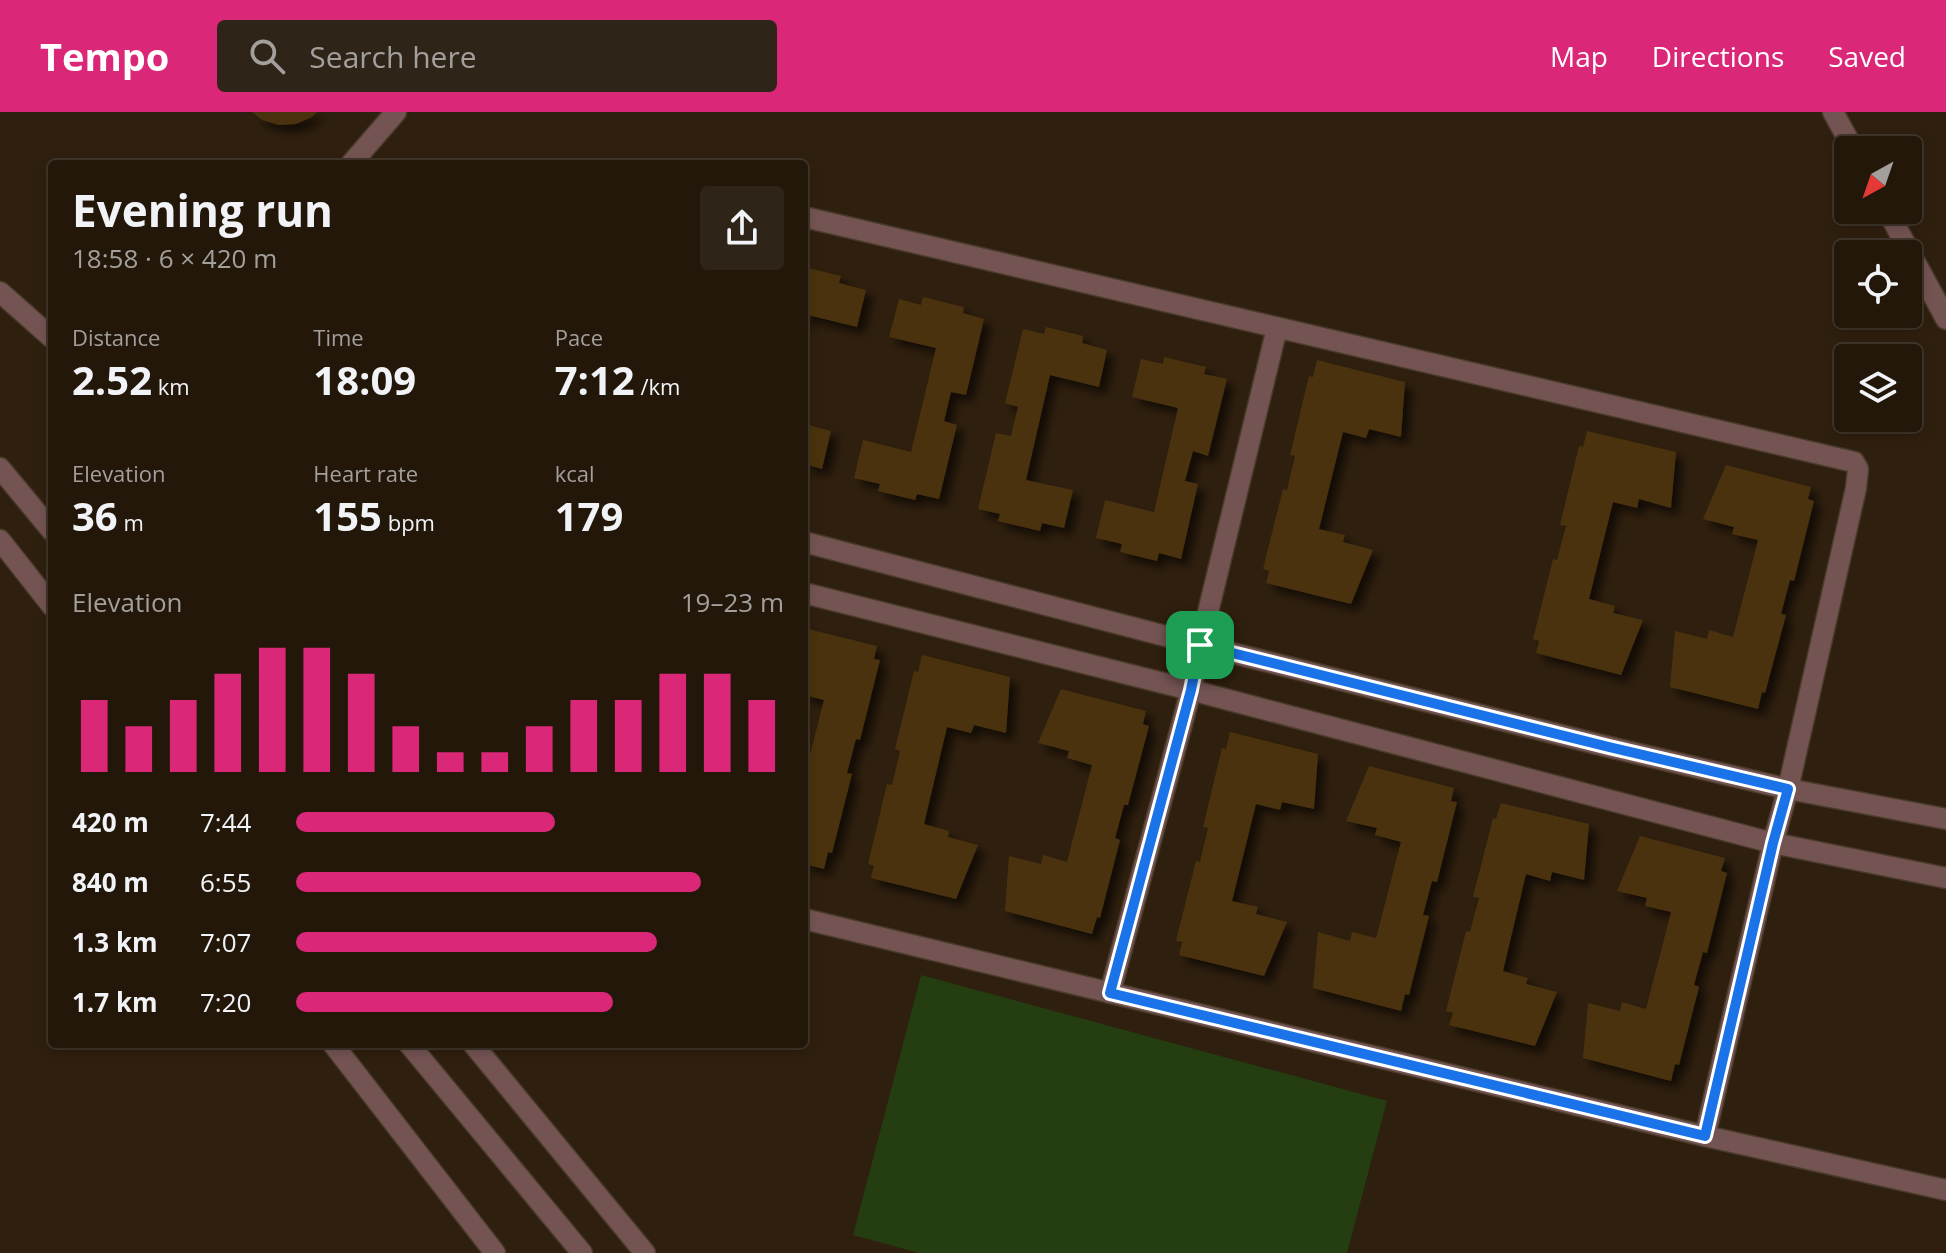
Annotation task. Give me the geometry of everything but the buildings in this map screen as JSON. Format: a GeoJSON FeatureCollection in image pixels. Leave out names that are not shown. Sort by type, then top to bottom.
{"type":"FeatureCollection","features":[{"type":"Feature","properties":{"kind":"street"},"geometry":{"type":"LineString","coordinates":[[354,160],[396,112]]}},
{"type":"Feature","properties":{"kind":"street"},"geometry":{"type":"LineString","coordinates":[[1833,112],[1846,136]]}},
{"type":"Feature","properties":{"kind":"street"},"geometry":{"type":"LineString","coordinates":[[808,218],[1854,462],[1858,469],[1856,488],[1705,1136]]}},
{"type":"Feature","properties":{"kind":"street"},"geometry":{"type":"LineString","coordinates":[[1895,224],[1946,319]]}},
{"type":"Feature","properties":{"kind":"street"},"geometry":{"type":"LineString","coordinates":[[0,292],[48,334]]}},
{"type":"Feature","properties":{"kind":"street"},"geometry":{"type":"LineString","coordinates":[[1110,993],[1191,690],[1277,328]]}},
{"type":"Feature","properties":{"kind":"street"},"geometry":{"type":"LineString","coordinates":[[0,468],[48,526]]}},
{"type":"Feature","properties":{"kind":"street"},"geometry":{"type":"LineString","coordinates":[[0,540],[48,601]]}},
{"type":"Feature","properties":{"kind":"street"},"geometry":{"type":"LineString","coordinates":[[808,543],[1609,747],[1788,789],[1946,819]]}},
{"type":"Feature","properties":{"kind":"street"},"geometry":{"type":"LineString","coordinates":[[808,594],[1191,690],[1773,843],[1946,878]]}},
{"type":"Feature","properties":{"kind":"street"},"geometry":{"type":"LineString","coordinates":[[808,920],[1705,1136],[1946,1190]]}},
{"type":"Feature","properties":{"kind":"street"},"geometry":{"type":"LineString","coordinates":[[336,1048],[495,1253]]}},
{"type":"Feature","properties":{"kind":"street"},"geometry":{"type":"LineString","coordinates":[[412,1048],[582,1253]]}},
{"type":"Feature","properties":{"kind":"street"},"geometry":{"type":"LineString","coordinates":[[476,1048],[645,1253]]}},
{"type":"Feature","properties":{"kind":"green space"},"geometry":{"type":"Polygon","coordinates":[[[921,975],[1387,1101],[1347,1253],[919,1253],[853,1235],[921,975]]]}},
{"type":"Feature","properties":{"kind":"route"},"geometry":{"type":"LineString","coordinates":[[1200,645],[1788,789],[1705,1136],[1110,993],[1191,690],[1200,645]]}}]}
